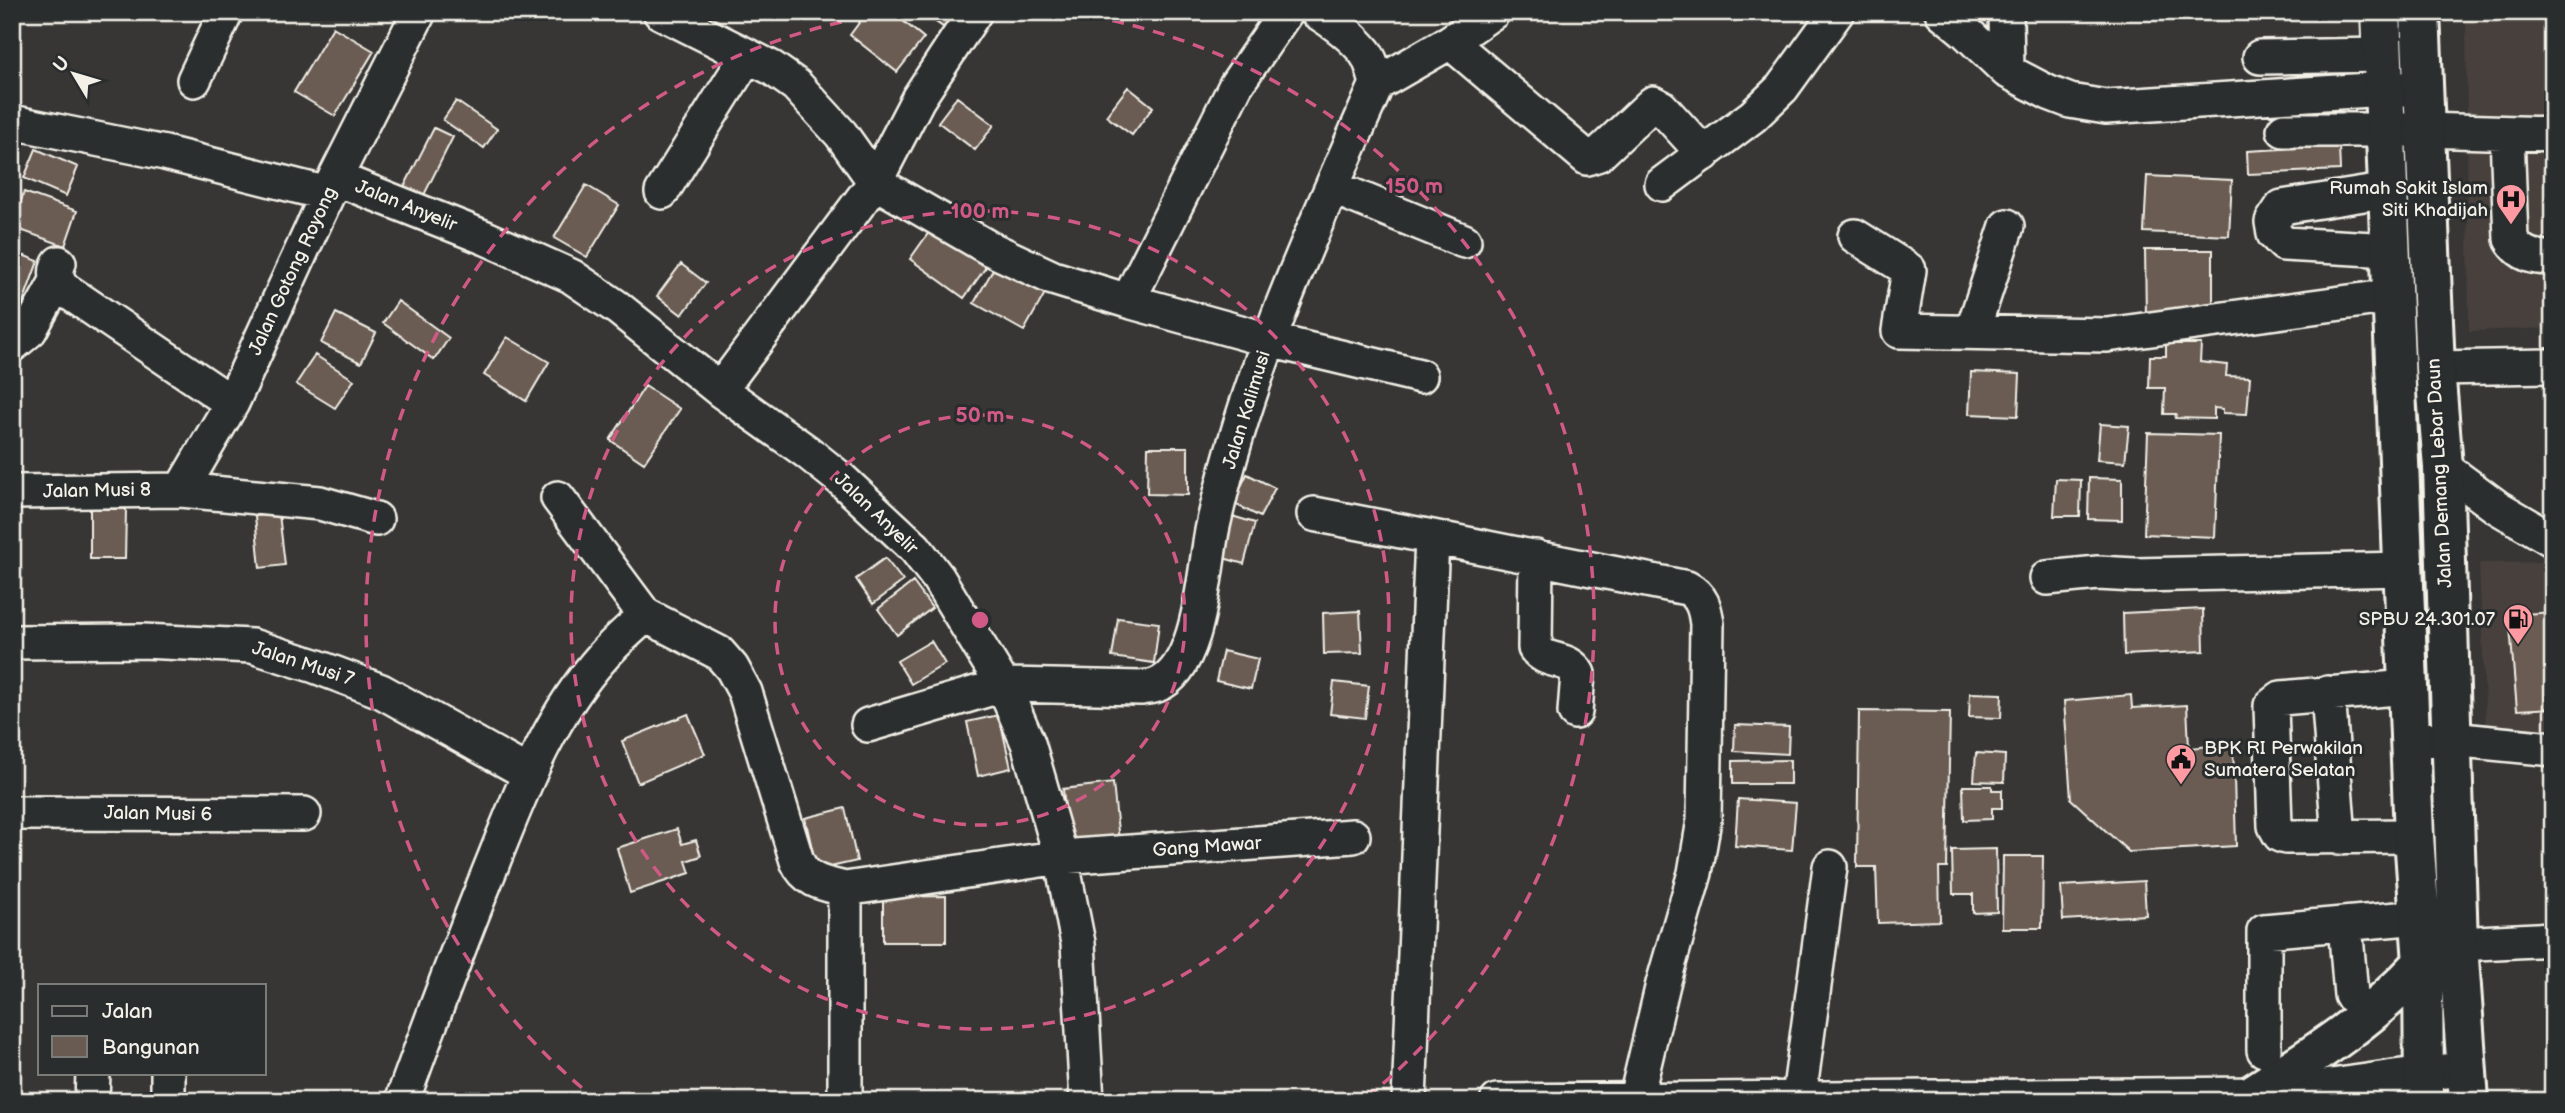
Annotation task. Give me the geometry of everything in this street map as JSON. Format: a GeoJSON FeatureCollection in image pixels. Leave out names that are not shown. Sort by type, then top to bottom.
{"type":"FeatureCollection","features":[{"type":"Feature","properties":{"kind":"highway","name":"Jalan Demang Lebar Daun"},"geometry":{"type":"LineString","coordinates":[[2381,12],[2414,835],[2423,963],[2424,1086]]}},
{"type":"Feature","properties":{"kind":"highway","name":"Jalan Demang Lebar Daun"},"geometry":{"type":"LineString","coordinates":[[2420,12],[2435,368],[2443,467],[2458,944],[2469,1085]]}},
{"type":"Feature","properties":{"kind":"highway"},"geometry":{"type":"LineString","coordinates":[[2280,1096],[2314,1056],[2371,1014],[2423,963]]}},
{"type":"Feature","properties":{"kind":"street"},"geometry":{"type":"LineString","coordinates":[[194,80],[226,12]]}},
{"type":"Feature","properties":{"kind":"street","name":"Jalan Gotong Royong"},"geometry":{"type":"LineString","coordinates":[[181,490],[232,403],[332,186],[419,12]]}},
{"type":"Feature","properties":{"kind":"street"},"geometry":{"type":"LineString","coordinates":[[660,12],[772,68],[796,85],[834,126],[875,182],[989,248],[1054,278],[1128,302],[1269,340],[1420,376]]}},
{"type":"Feature","properties":{"kind":"street"},"geometry":{"type":"LineString","coordinates":[[720,390],[875,182],[918,99],[975,12]]}},
{"type":"Feature","properties":{"kind":"street"},"geometry":{"type":"LineString","coordinates":[[1128,302],[1236,85],[1286,12]]}},
{"type":"Feature","properties":{"kind":"street"},"geometry":{"type":"LineString","coordinates":[[1317,12],[1365,52],[1377,84],[1450,42],[1493,12]]}},
{"type":"Feature","properties":{"kind":"street"},"geometry":{"type":"LineString","coordinates":[[1662,184],[1753,116],[1782,88],[1837,12]]}},
{"type":"Feature","properties":{"kind":"street"},"geometry":{"type":"LineString","coordinates":[[1942,12],[2007,71],[2070,101],[2106,107],[2384,72]]}},
{"type":"Feature","properties":{"kind":"street"},"geometry":{"type":"LineString","coordinates":[[2006,12],[2007,71]]}},
{"type":"Feature","properties":{"kind":"street"},"geometry":{"type":"LineString","coordinates":[[1450,42],[1587,158],[1599,155],[1653,103],[1661,107],[1703,154]]}},
{"type":"Feature","properties":{"kind":"street"},"geometry":{"type":"LineString","coordinates":[[662,192],[747,56]]}},
{"type":"Feature","properties":{"kind":"street"},"geometry":{"type":"LineString","coordinates":[[2260,57],[2384,72],[2423,90]]}},
{"type":"Feature","properties":{"kind":"street","name":"Jalan Kalimusi"},"geometry":{"type":"LineString","coordinates":[[868,725],[1003,685],[1141,688],[1158,685],[1180,664],[1196,628],[1213,526],[1238,434],[1269,340],[1377,84]]}},
{"type":"Feature","properties":{"kind":"street","name":"Jalan Anyelir"},"geometry":{"type":"LineString","coordinates":[[12,122],[332,186],[486,238],[570,276],[618,308],[720,390],[842,480],[915,548],[937,578],[1003,685],[1028,743],[1061,857],[1078,943],[1087,1101]]}},
{"type":"Feature","properties":{"kind":"street"},"geometry":{"type":"LineString","coordinates":[[2284,130],[2553,134]]}},
{"type":"Feature","properties":{"kind":"street"},"geometry":{"type":"LineString","coordinates":[[2507,134],[2511,239],[2524,253],[2536,258],[2553,258]]}},
{"type":"Feature","properties":{"kind":"street"},"geometry":{"type":"LineString","coordinates":[[1332,187],[1464,241]]}},
{"type":"Feature","properties":{"kind":"street"},"geometry":{"type":"LineString","coordinates":[[2389,190],[2282,207],[2272,222],[2274,234],[2284,244],[2391,250]]}},
{"type":"Feature","properties":{"kind":"street"},"geometry":{"type":"LineString","coordinates":[[1972,332],[2007,226]]}},
{"type":"Feature","properties":{"kind":"street"},"geometry":{"type":"LineString","coordinates":[[1855,236],[1909,270],[1899,331],[2107,335],[2393,296]]}},
{"type":"Feature","properties":{"kind":"street"},"geometry":{"type":"LineString","coordinates":[[12,345],[30,330],[58,272],[64,289],[232,403]]}},
{"type":"Feature","properties":{"kind":"street"},"geometry":{"type":"LineString","coordinates":[[2435,368],[2553,366]]}},
{"type":"Feature","properties":{"kind":"street"},"geometry":{"type":"LineString","coordinates":[[2443,467],[2497,507],[2553,540]]}},
{"type":"Feature","properties":{"kind":"street","name":"Jalan Musi 8"},"geometry":{"type":"LineString","coordinates":[[12,492],[181,490],[320,503],[376,519]]}},
{"type":"Feature","properties":{"kind":"street"},"geometry":{"type":"LineString","coordinates":[[558,498],[645,615],[719,653],[732,668],[745,692],[800,869],[817,883],[845,889],[845,1101]]}},
{"type":"Feature","properties":{"kind":"street"},"geometry":{"type":"LineString","coordinates":[[1314,514],[1687,588],[1698,596],[1705,608],[1704,820],[1695,873],[1663,984],[1636,1098]]}},
{"type":"Feature","properties":{"kind":"street"},"geometry":{"type":"LineString","coordinates":[[1409,1101],[1432,537]]}},
{"type":"Feature","properties":{"kind":"street"},"geometry":{"type":"LineString","coordinates":[[1536,557],[1535,648],[1544,657],[1571,664],[1576,670],[1575,712]]}},
{"type":"Feature","properties":{"kind":"street"},"geometry":{"type":"LineString","coordinates":[[2047,578],[2098,573],[2136,575],[2405,569]]}},
{"type":"Feature","properties":{"kind":"street"},"geometry":{"type":"LineString","coordinates":[[402,1101],[528,773],[552,729],[583,683],[603,656],[645,615]]}},
{"type":"Feature","properties":{"kind":"street","name":"Jalan Musi 7"},"geometry":{"type":"LineString","coordinates":[[12,642],[142,641],[252,646],[381,691],[528,773]]}},
{"type":"Feature","properties":{"kind":"street"},"geometry":{"type":"LineString","coordinates":[[2408,687],[2281,698],[2272,706],[2275,826],[2280,835],[2286,837],[2414,835]]}},
{"type":"Feature","properties":{"kind":"street"},"geometry":{"type":"LineString","coordinates":[[2329,693],[2339,838]]}},
{"type":"Feature","properties":{"kind":"street"},"geometry":{"type":"LineString","coordinates":[[2412,740],[2451,739],[2553,749]]}},
{"type":"Feature","properties":{"kind":"street","name":"Jalan Musi 6"},"geometry":{"type":"LineString","coordinates":[[12,813],[304,814]]}},
{"type":"Feature","properties":{"kind":"street","name":"Gang Mawar"},"geometry":{"type":"LineString","coordinates":[[845,889],[1061,857],[1353,836]]}},
{"type":"Feature","properties":{"kind":"street"},"geometry":{"type":"LineString","coordinates":[[1799,1097],[1830,867]]}},
{"type":"Feature","properties":{"kind":"street"},"geometry":{"type":"LineString","coordinates":[[2264,1050],[2264,931],[2420,917]]}},
{"type":"Feature","properties":{"kind":"street"},"geometry":{"type":"LineString","coordinates":[[2346,924],[2351,995]]}},
{"type":"Feature","properties":{"kind":"street"},"geometry":{"type":"LineString","coordinates":[[2458,944],[2553,939]]}},
{"type":"Feature","properties":{"kind":"street"},"geometry":{"type":"LineString","coordinates":[[92,1101],[93,1074]]}},
{"type":"Feature","properties":{"kind":"street"},"geometry":{"type":"LineString","coordinates":[[168,1074],[168,1101]]}},
{"type":"Feature","properties":{"kind":"street"},"geometry":{"type":"LineString","coordinates":[[1497,1101],[1636,1098],[2280,1096],[2351,1085],[2469,1085]]}},
{"type":"Feature","properties":{"kind":"shaded area","name":"Rumah Sakit Islam Siti Khadijah"},"geometry":{"type":"Polygon","coordinates":[[[2466,12],[2553,12],[2553,328],[2469,331],[2466,12]]]}},
{"type":"Feature","properties":{"kind":"shaded area","name":"SPBU 24.301.07"},"geometry":{"type":"Polygon","coordinates":[[[2553,562],[2553,734],[2486,729],[2479,563],[2553,562]]]}},
{"type":"Feature","properties":{"kind":"building"},"geometry":{"type":"Polygon","coordinates":[[[867,12],[892,12],[924,38],[897,72],[850,35],[867,12]]]}},
{"type":"Feature","properties":{"kind":"building"},"geometry":{"type":"Polygon","coordinates":[[[957,12],[946,29],[924,14],[957,12]]]}},
{"type":"Feature","properties":{"kind":"building"},"geometry":{"type":"Polygon","coordinates":[[[333,27],[374,51],[335,116],[294,92],[333,27]]]}},
{"type":"Feature","properties":{"kind":"building"},"geometry":{"type":"Polygon","coordinates":[[[1128,87],[1153,107],[1132,135],[1106,116],[1128,87]]]}},
{"type":"Feature","properties":{"kind":"building"},"geometry":{"type":"Polygon","coordinates":[[[957,97],[994,125],[975,150],[938,122],[957,97]]]}},
{"type":"Feature","properties":{"kind":"building"},"geometry":{"type":"Polygon","coordinates":[[[456,101],[497,129],[484,148],[443,120],[456,101]]]}},
{"type":"Feature","properties":{"kind":"building"},"geometry":{"type":"Polygon","coordinates":[[[434,128],[453,137],[423,197],[404,187],[434,128]]]}},
{"type":"Feature","properties":{"kind":"building"},"geometry":{"type":"Polygon","coordinates":[[[2339,146],[2340,170],[2248,174],[2247,151],[2339,146]]]}},
{"type":"Feature","properties":{"kind":"building"},"geometry":{"type":"Polygon","coordinates":[[[36,149],[78,167],[66,196],[24,178],[36,149]]]}},
{"type":"Feature","properties":{"kind":"building"},"geometry":{"type":"Polygon","coordinates":[[[2147,176],[2232,180],[2229,236],[2144,232],[2147,176]]]}},
{"type":"Feature","properties":{"kind":"building"},"geometry":{"type":"Polygon","coordinates":[[[586,185],[619,205],[587,257],[554,238],[586,185]]]}},
{"type":"Feature","properties":{"kind":"building"},"geometry":{"type":"Polygon","coordinates":[[[24,192],[77,211],[65,246],[12,227],[24,192]]]}},
{"type":"Feature","properties":{"kind":"building"},"geometry":{"type":"Polygon","coordinates":[[[932,228],[986,267],[964,298],[910,259],[932,228]]]}},
{"type":"Feature","properties":{"kind":"building"},"geometry":{"type":"Polygon","coordinates":[[[2145,250],[2213,250],[2213,316],[2146,316],[2145,250]]]}},
{"type":"Feature","properties":{"kind":"building"},"geometry":{"type":"Polygon","coordinates":[[[12,251],[38,261],[16,322],[12,321],[12,251]]]}},
{"type":"Feature","properties":{"kind":"building"},"geometry":{"type":"Polygon","coordinates":[[[999,259],[1049,286],[1024,331],[974,303],[999,259]]]}},
{"type":"Feature","properties":{"kind":"building"},"geometry":{"type":"Polygon","coordinates":[[[681,264],[706,283],[682,315],[657,296],[681,264]]]}},
{"type":"Feature","properties":{"kind":"building"},"geometry":{"type":"Polygon","coordinates":[[[398,301],[449,338],[434,360],[383,323],[398,301]]]}},
{"type":"Feature","properties":{"kind":"building"},"geometry":{"type":"Polygon","coordinates":[[[336,313],[376,333],[361,363],[321,343],[336,313]]]}},
{"type":"Feature","properties":{"kind":"building"},"geometry":{"type":"Polygon","coordinates":[[[507,337],[549,362],[526,401],[484,375],[507,337]]]}},
{"type":"Feature","properties":{"kind":"building"},"geometry":{"type":"Polygon","coordinates":[[[2166,344],[2201,344],[2200,362],[2227,365],[2226,376],[2250,377],[2247,414],[2223,413],[2223,409],[2214,408],[2214,419],[2175,418],[2176,414],[2164,414],[2165,388],[2149,388],[2150,356],[2166,356],[2166,344]]]}},
{"type":"Feature","properties":{"kind":"building"},"geometry":{"type":"Polygon","coordinates":[[[315,355],[354,380],[335,408],[296,384],[315,355]]]}},
{"type":"Feature","properties":{"kind":"building"},"geometry":{"type":"Polygon","coordinates":[[[1971,372],[2020,374],[2018,416],[1969,414],[1971,372]]]}},
{"type":"Feature","properties":{"kind":"building"},"geometry":{"type":"Polygon","coordinates":[[[645,386],[680,409],[644,463],[610,440],[645,386]]]}},
{"type":"Feature","properties":{"kind":"building"},"geometry":{"type":"Polygon","coordinates":[[[2100,424],[2129,426],[2125,462],[2097,460],[2100,424]]]}},
{"type":"Feature","properties":{"kind":"building"},"geometry":{"type":"Polygon","coordinates":[[[2148,433],[2219,435],[2215,537],[2144,534],[2148,433]]]}},
{"type":"Feature","properties":{"kind":"building"},"geometry":{"type":"Polygon","coordinates":[[[1148,447],[1188,447],[1188,495],[1147,494],[1148,447]]]}},
{"type":"Feature","properties":{"kind":"building"},"geometry":{"type":"Polygon","coordinates":[[[1247,474],[1275,488],[1260,517],[1233,503],[1247,474]]]}},
{"type":"Feature","properties":{"kind":"building"},"geometry":{"type":"Polygon","coordinates":[[[2089,478],[2122,479],[2122,520],[2088,519],[2089,478]]]}},
{"type":"Feature","properties":{"kind":"building"},"geometry":{"type":"Polygon","coordinates":[[[2056,479],[2081,480],[2080,516],[2054,516],[2056,479]]]}},
{"type":"Feature","properties":{"kind":"building"},"geometry":{"type":"Polygon","coordinates":[[[90,509],[126,509],[125,559],[90,559],[90,509]]]}},
{"type":"Feature","properties":{"kind":"building"},"geometry":{"type":"Polygon","coordinates":[[[279,514],[285,565],[260,568],[255,516],[279,514]]]}},
{"type":"Feature","properties":{"kind":"building"},"geometry":{"type":"Polygon","coordinates":[[[1232,516],[1255,523],[1244,564],[1220,557],[1232,516]]]}},
{"type":"Feature","properties":{"kind":"building"},"geometry":{"type":"Polygon","coordinates":[[[885,558],[903,581],[873,604],[856,579],[885,558]]]}},
{"type":"Feature","properties":{"kind":"building"},"geometry":{"type":"Polygon","coordinates":[[[913,582],[932,608],[897,635],[878,609],[913,582]]]}},
{"type":"Feature","properties":{"kind":"building"},"geometry":{"type":"Polygon","coordinates":[[[2203,609],[2204,651],[2124,655],[2123,613],[2203,609]]]}},
{"type":"Feature","properties":{"kind":"building"},"geometry":{"type":"Polygon","coordinates":[[[1360,611],[1362,653],[1324,654],[1323,613],[1360,611]]]}},
{"type":"Feature","properties":{"kind":"building"},"geometry":{"type":"Polygon","coordinates":[[[2553,612],[2553,708],[2517,710],[2509,615],[2553,612]]]}},
{"type":"Feature","properties":{"kind":"building"},"geometry":{"type":"Polygon","coordinates":[[[1118,618],[1159,623],[1154,663],[1112,657],[1118,618]]]}},
{"type":"Feature","properties":{"kind":"building"},"geometry":{"type":"Polygon","coordinates":[[[931,641],[945,664],[911,684],[897,661],[931,641]]]}},
{"type":"Feature","properties":{"kind":"building"},"geometry":{"type":"Polygon","coordinates":[[[1223,651],[1258,659],[1251,689],[1216,681],[1223,651]]]}},
{"type":"Feature","properties":{"kind":"building"},"geometry":{"type":"Polygon","coordinates":[[[1334,682],[1369,686],[1365,718],[1330,714],[1334,682]]]}},
{"type":"Feature","properties":{"kind":"building"},"geometry":{"type":"Polygon","coordinates":[[[1970,693],[2002,694],[2001,718],[1969,717],[1970,693]]]}},
{"type":"Feature","properties":{"kind":"building"},"geometry":{"type":"Polygon","coordinates":[[[2131,695],[2132,708],[2187,705],[2189,748],[2233,744],[2236,846],[2129,852],[2071,799],[2064,701],[2131,695]]]}},
{"type":"Feature","properties":{"kind":"building"},"geometry":{"type":"Polygon","coordinates":[[[1859,711],[1950,712],[1947,868],[1939,868],[1940,921],[1878,923],[1876,867],[1857,867],[1859,711]]]}},
{"type":"Feature","properties":{"kind":"building"},"geometry":{"type":"Polygon","coordinates":[[[688,714],[705,754],[638,783],[622,741],[688,714]]]}},
{"type":"Feature","properties":{"kind":"building"},"geometry":{"type":"Polygon","coordinates":[[[999,715],[1011,768],[978,776],[967,722],[999,715]]]}},
{"type":"Feature","properties":{"kind":"building"},"geometry":{"type":"Polygon","coordinates":[[[1735,725],[1789,727],[1788,754],[1734,751],[1735,725]]]}},
{"type":"Feature","properties":{"kind":"building"},"geometry":{"type":"Polygon","coordinates":[[[1976,753],[2005,755],[2004,782],[1974,781],[1976,753]]]}},
{"type":"Feature","properties":{"kind":"building"},"geometry":{"type":"Polygon","coordinates":[[[1790,760],[1790,784],[1733,784],[1733,761],[1790,760]]]}},
{"type":"Feature","properties":{"kind":"building"},"geometry":{"type":"Polygon","coordinates":[[[1113,783],[1119,841],[1069,846],[1063,789],[1113,783]]]}},
{"type":"Feature","properties":{"kind":"building"},"geometry":{"type":"Polygon","coordinates":[[[1963,786],[1992,786],[1992,790],[2002,790],[2002,808],[1992,808],[1992,819],[1964,820],[1963,786]]]}},
{"type":"Feature","properties":{"kind":"building"},"geometry":{"type":"Polygon","coordinates":[[[1738,799],[1796,803],[1792,850],[1735,846],[1738,799]]]}},
{"type":"Feature","properties":{"kind":"building"},"geometry":{"type":"Polygon","coordinates":[[[845,808],[857,861],[817,870],[805,818],[845,808]]]}},
{"type":"Feature","properties":{"kind":"building"},"geometry":{"type":"Polygon","coordinates":[[[677,829],[682,844],[696,840],[701,856],[686,861],[690,873],[630,893],[617,848],[677,829]]]}},
{"type":"Feature","properties":{"kind":"building"},"geometry":{"type":"Polygon","coordinates":[[[1996,849],[1997,912],[1973,913],[1973,894],[1953,894],[1952,850],[1996,849]]]}},
{"type":"Feature","properties":{"kind":"building"},"geometry":{"type":"Polygon","coordinates":[[[2003,856],[2043,856],[2042,928],[2002,928],[2003,856]]]}},
{"type":"Feature","properties":{"kind":"building"},"geometry":{"type":"Polygon","coordinates":[[[2144,881],[2146,915],[2063,920],[2061,886],[2144,881]]]}},
{"type":"Feature","properties":{"kind":"building"},"geometry":{"type":"Polygon","coordinates":[[[946,896],[946,942],[883,942],[883,897],[946,896]]]}},
{"type":"Feature","properties":{"kind":"building"},"geometry":{"type":"Polygon","coordinates":[[[2546,996],[2553,996],[2553,1101],[2547,1101],[2546,996]]]}},
{"type":"Feature","properties":{"kind":"place","name":"Rumah Sakit Islam Siti Khadijah"},"geometry":{"type":"Point","coordinates":[2511,226]}},
{"type":"Feature","properties":{"kind":"place","name":"SPBU 24.301.07"},"geometry":{"type":"Point","coordinates":[2518,646]}},
{"type":"Feature","properties":{"kind":"place","name":"BPK RI Perwakilan Sumatera Selatan"},"geometry":{"type":"Point","coordinates":[2181,786]}}]}
